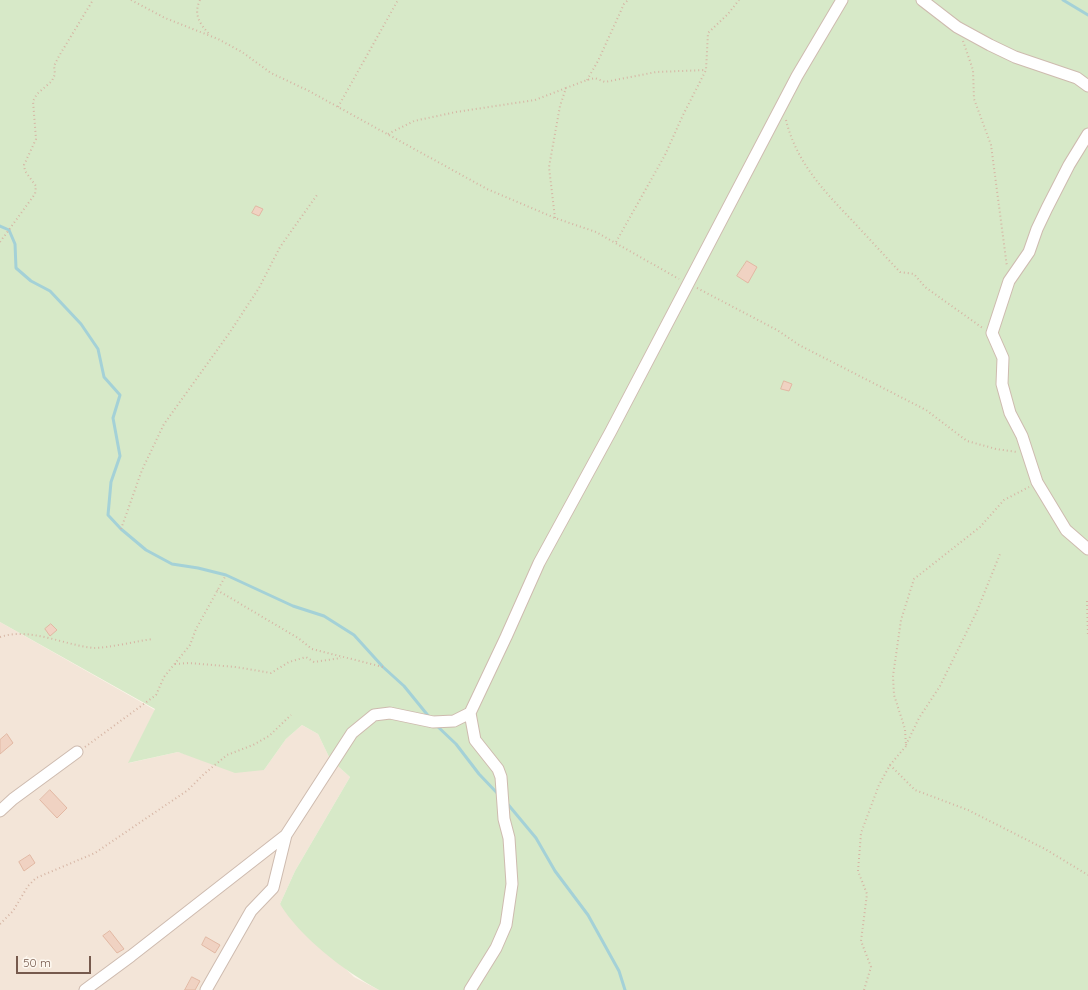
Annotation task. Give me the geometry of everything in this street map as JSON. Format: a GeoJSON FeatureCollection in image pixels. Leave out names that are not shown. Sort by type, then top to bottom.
{"type":"FeatureCollection","features":[{"type":"Feature","properties":{"kind":"street"},"geometry":{"type":"LineString","coordinates":[[470,990],[492,954],[506,925],[512,884],[509,838],[504,819],[501,777],[498,769],[475,740],[470,713],[539,563],[611,431],[687,283],[797,76],[842,0]]}},
{"type":"Feature","properties":{"kind":"street"},"geometry":{"type":"LineString","coordinates":[[922,0],[957,27],[1015,56],[1077,78],[1088,86]]}},
{"type":"Feature","properties":{"kind":"street"},"geometry":{"type":"LineString","coordinates":[[1088,134],[1068,165],[1037,229],[1029,252],[1009,281],[992,334],[1002,358],[1002,384],[1010,413],[1022,436],[1037,482],[1066,530],[1088,549]]}},
{"type":"Feature","properties":{"kind":"street"},"geometry":{"type":"LineString","coordinates":[[206,990],[251,911],[272,888],[286,835],[352,733],[374,715],[390,713],[433,722],[454,721],[470,713]]}},
{"type":"Feature","properties":{"kind":"street"},"geometry":{"type":"LineString","coordinates":[[0,811],[13,799],[77,752]]}},
{"type":"Feature","properties":{"kind":"street"},"geometry":{"type":"LineString","coordinates":[[85,990],[286,835]]}},
{"type":"Feature","properties":{"kind":"path"},"geometry":{"type":"LineString","coordinates":[[0,242],[35,194],[36,186],[25,171],[24,165],[36,139],[33,101],[37,94],[52,81],[56,74],[54,66],[59,56],[93,0]]}},
{"type":"Feature","properties":{"kind":"path"},"geometry":{"type":"LineString","coordinates":[[131,0],[172,21],[211,36],[242,52],[271,73],[309,91],[487,189],[555,218],[596,232],[616,242],[647,262],[777,330],[799,344],[926,410],[966,441],[996,449],[1028,453]]}},
{"type":"Feature","properties":{"kind":"path"},"geometry":{"type":"LineString","coordinates":[[200,0],[197,14],[200,23],[211,36]]}},
{"type":"Feature","properties":{"kind":"path"},"geometry":{"type":"LineString","coordinates":[[338,108],[398,0]]}},
{"type":"Feature","properties":{"kind":"path"},"geometry":{"type":"LineString","coordinates":[[587,80],[598,61],[624,4],[628,0]]}},
{"type":"Feature","properties":{"kind":"path"},"geometry":{"type":"LineString","coordinates":[[616,242],[665,155],[682,115],[706,70],[708,33],[728,14],[739,0]]}},
{"type":"Feature","properties":{"kind":"path"},"geometry":{"type":"LineString","coordinates":[[957,27],[973,70],[974,99],[991,146],[1009,281]]}},
{"type":"Feature","properties":{"kind":"path"},"geometry":{"type":"LineString","coordinates":[[387,134],[414,121],[456,112],[535,100],[595,78],[605,82],[656,72],[706,70]]}},
{"type":"Feature","properties":{"kind":"path"},"geometry":{"type":"LineString","coordinates":[[555,218],[549,167],[560,106],[566,88]]}},
{"type":"Feature","properties":{"kind":"path"},"geometry":{"type":"LineString","coordinates":[[782,105],[790,139],[809,171],[827,196],[900,272],[914,274],[925,287],[951,304],[971,322],[992,334]]}},
{"type":"Feature","properties":{"kind":"path"},"geometry":{"type":"LineString","coordinates":[[121,529],[142,470],[164,424],[230,332],[259,288],[280,247],[317,195]]}},
{"type":"Feature","properties":{"kind":"path"},"geometry":{"type":"LineString","coordinates":[[906,746],[905,729],[894,695],[893,676],[901,620],[914,578],[980,528],[1004,500],[1037,482]]}},
{"type":"Feature","properties":{"kind":"path"},"geometry":{"type":"LineString","coordinates":[[864,990],[871,967],[861,941],[867,894],[858,872],[861,833],[878,785],[890,765],[906,746],[918,718],[940,686],[974,618],[1000,554]]}},
{"type":"Feature","properties":{"kind":"path"},"geometry":{"type":"LineString","coordinates":[[77,752],[116,726],[141,705],[156,695],[164,676],[190,645],[196,629],[226,575]]}},
{"type":"Feature","properties":{"kind":"path"},"geometry":{"type":"LineString","coordinates":[[217,590],[298,638],[312,649],[383,666]]}},
{"type":"Feature","properties":{"kind":"path"},"geometry":{"type":"LineString","coordinates":[[1087,601],[1088,636]]}},
{"type":"Feature","properties":{"kind":"path"},"geometry":{"type":"LineString","coordinates":[[0,637],[34,635],[66,644],[96,648],[153,639]]}},
{"type":"Feature","properties":{"kind":"path"},"geometry":{"type":"LineString","coordinates":[[174,664],[188,663],[236,667],[271,673],[289,662],[306,657],[314,662],[342,657]]}},
{"type":"Feature","properties":{"kind":"path"},"geometry":{"type":"LineString","coordinates":[[0,924],[13,911],[28,886],[36,878],[95,854],[188,790],[204,774],[227,755],[253,745],[269,736],[291,714]]}},
{"type":"Feature","properties":{"kind":"path"},"geometry":{"type":"LineString","coordinates":[[890,765],[915,790],[968,810],[1045,849],[1088,875]]}},
{"type":"Feature","properties":{"kind":"shaded area"},"geometry":{"type":"Polygon","coordinates":[[[0,622],[155,710],[129,763],[178,752],[205,760],[264,770],[286,739],[302,725],[318,734],[330,759],[350,777],[295,871],[280,904],[354,977],[379,990],[0,990],[0,622]]]}},
{"type":"Feature","properties":{"kind":"green space"},"geometry":{"type":"Polygon","coordinates":[[[0,0],[1088,0],[1088,990],[379,990],[338,963],[311,941],[299,929],[280,904],[295,871],[350,777],[330,759],[318,734],[302,725],[286,739],[264,770],[235,773],[178,752],[128,763],[155,709],[0,622],[0,0]]]}},
{"type":"Feature","properties":{"kind":"building"},"geometry":{"type":"Polygon","coordinates":[[[256,206],[263,209],[259,216],[252,213],[256,206]]]}},
{"type":"Feature","properties":{"kind":"building"},"geometry":{"type":"Polygon","coordinates":[[[747,261],[757,267],[748,283],[737,276],[747,261]]]}},
{"type":"Feature","properties":{"kind":"building"},"geometry":{"type":"Polygon","coordinates":[[[784,381],[792,384],[789,391],[781,389],[784,381]]]}},
{"type":"Feature","properties":{"kind":"building"},"geometry":{"type":"Polygon","coordinates":[[[51,624],[57,630],[50,636],[45,629],[51,624]]]}},
{"type":"Feature","properties":{"kind":"building"},"geometry":{"type":"Polygon","coordinates":[[[7,734],[13,743],[0,754],[0,740],[7,734]]]}},
{"type":"Feature","properties":{"kind":"building"},"geometry":{"type":"Polygon","coordinates":[[[50,790],[67,808],[57,818],[40,800],[50,790]]]}},
{"type":"Feature","properties":{"kind":"building"},"geometry":{"type":"Polygon","coordinates":[[[30,855],[35,863],[24,871],[19,862],[30,855]]]}},
{"type":"Feature","properties":{"kind":"building"},"geometry":{"type":"Polygon","coordinates":[[[110,931],[124,949],[117,953],[103,936],[110,931]]]}},
{"type":"Feature","properties":{"kind":"building"},"geometry":{"type":"Polygon","coordinates":[[[206,937],[220,945],[215,953],[202,945],[206,937]]]}},
{"type":"Feature","properties":{"kind":"building"},"geometry":{"type":"Polygon","coordinates":[[[192,977],[200,981],[195,990],[185,990],[192,977]]]}},
{"type":"Feature","properties":{"kind":"waterway"},"geometry":{"type":"LineString","coordinates":[[1063,0],[1088,15]]}},
{"type":"Feature","properties":{"kind":"waterway"},"geometry":{"type":"LineString","coordinates":[[0,226],[9,230],[15,244],[16,268],[31,281],[50,291],[81,324],[98,349],[104,377],[120,395],[113,418],[120,456],[111,482],[108,515],[121,529],[146,550],[172,564],[198,568],[226,575],[293,606],[324,616],[354,635],[383,667],[404,686],[430,718]]}},
{"type":"Feature","properties":{"kind":"waterway"},"geometry":{"type":"LineString","coordinates":[[436,725],[456,744],[479,774],[499,795]]}},
{"type":"Feature","properties":{"kind":"waterway"},"geometry":{"type":"LineString","coordinates":[[506,802],[536,838],[555,871],[588,915],[619,971],[625,990]]}}]}
